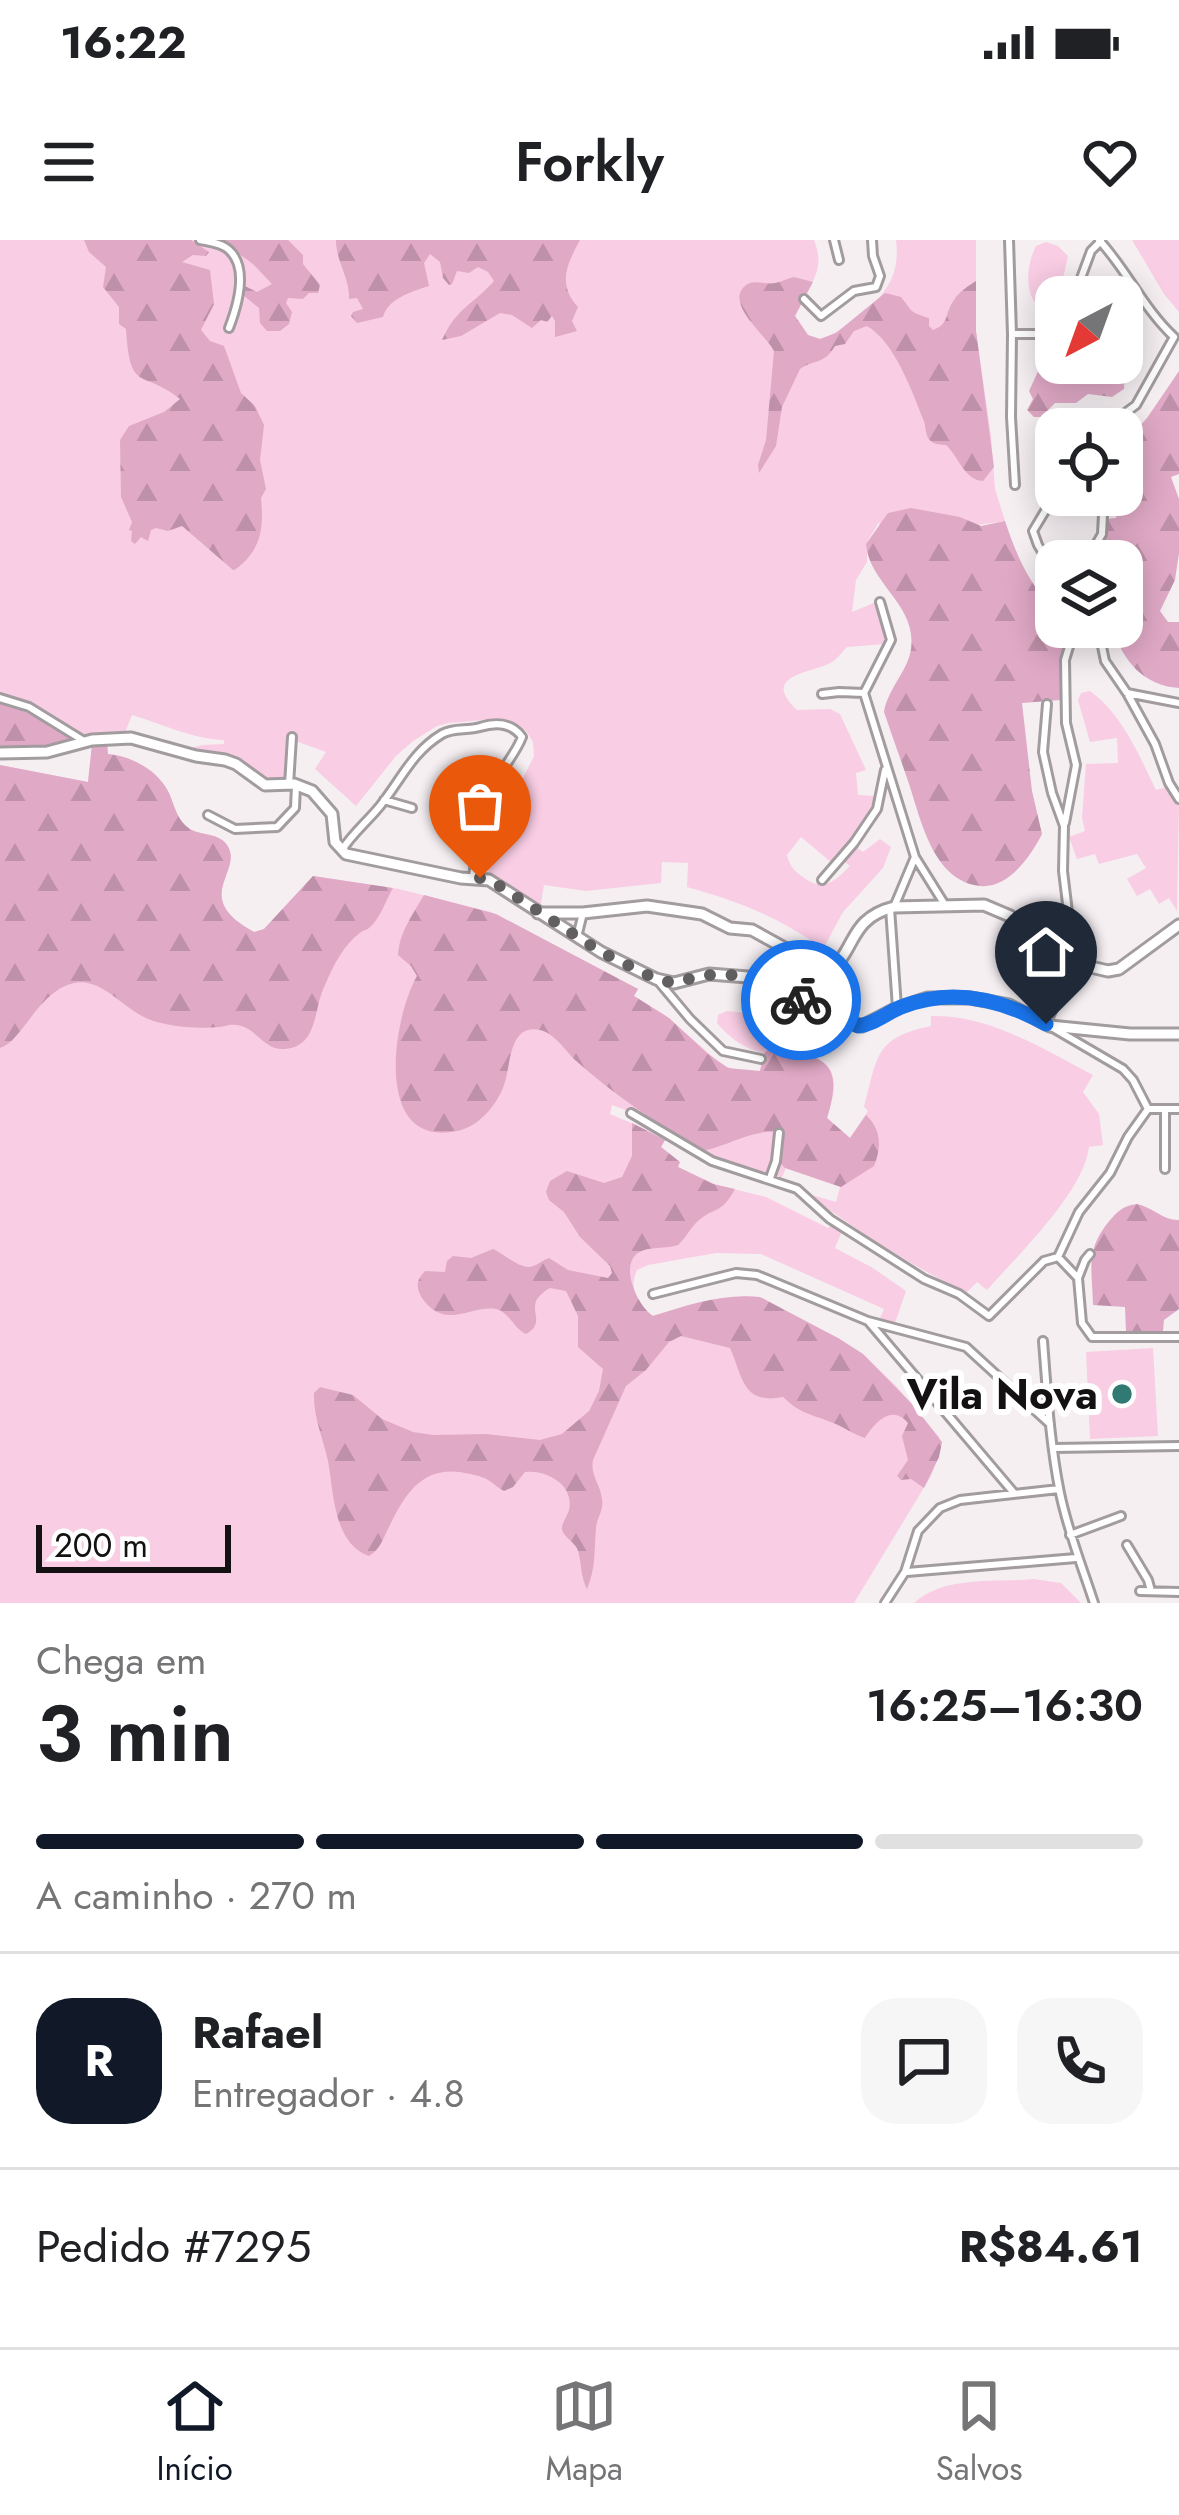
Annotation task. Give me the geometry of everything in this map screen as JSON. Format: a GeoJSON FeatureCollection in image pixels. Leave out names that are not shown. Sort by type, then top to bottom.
{"type":"FeatureCollection","features":[{"type":"Feature","properties":{"kind":"street"},"geometry":{"type":"LineString","coordinates":[[200,240],[225,247],[236,262],[239,293],[229,328]]}},
{"type":"Feature","properties":{"kind":"street"},"geometry":{"type":"LineString","coordinates":[[834,240],[839,260]]}},
{"type":"Feature","properties":{"kind":"street"},"geometry":{"type":"LineString","coordinates":[[804,299],[823,315],[854,291],[879,284],[872,240]]}},
{"type":"Feature","properties":{"kind":"street"},"geometry":{"type":"LineString","coordinates":[[1009,240],[1015,485]]}},
{"type":"Feature","properties":{"kind":"street"},"geometry":{"type":"LineString","coordinates":[[1081,276],[1090,251],[1100,241],[1144,305],[1176,336],[1132,408]]}},
{"type":"Feature","properties":{"kind":"street"},"geometry":{"type":"LineString","coordinates":[[1012,334],[1035,334]]}},
{"type":"Feature","properties":{"kind":"street"},"geometry":{"type":"LineString","coordinates":[[880,602],[891,640],[864,693],[915,857],[945,904]]}},
{"type":"Feature","properties":{"kind":"street"},"geometry":{"type":"LineString","coordinates":[[1048,1025],[1072,964],[1063,871],[1064,826],[1076,765],[1066,722],[1064,660],[1068,648]]}},
{"type":"Feature","properties":{"kind":"street"},"geometry":{"type":"LineString","coordinates":[[1102,648],[1179,799]]}},
{"type":"Feature","properties":{"kind":"street"},"geometry":{"type":"LineString","coordinates":[[822,694],[864,693]]}},
{"type":"Feature","properties":{"kind":"street"},"geometry":{"type":"LineString","coordinates":[[1127,693],[1179,703]]}},
{"type":"Feature","properties":{"kind":"street"},"geometry":{"type":"LineString","coordinates":[[0,698],[44,715],[88,741]]}},
{"type":"Feature","properties":{"kind":"street"},"geometry":{"type":"LineString","coordinates":[[1047,704],[1043,752],[1064,826]]}},
{"type":"Feature","properties":{"kind":"street"},"geometry":{"type":"LineString","coordinates":[[347,854],[352,834],[422,748],[448,731],[492,723],[522,736],[496,783],[472,877]]}},
{"type":"Feature","properties":{"kind":"street"},"geometry":{"type":"LineString","coordinates":[[208,815],[231,828],[277,827],[293,811],[292,737]]}},
{"type":"Feature","properties":{"kind":"street"},"geometry":{"type":"LineString","coordinates":[[0,753],[47,752],[88,741],[134,739],[230,761],[268,787],[293,784],[310,790],[328,807],[334,818],[334,842],[347,854],[492,881],[601,952],[656,979],[674,983],[709,974],[748,977],[858,1026],[927,998],[970,998],[1009,1005],[1123,1069],[1148,1108]]}},
{"type":"Feature","properties":{"kind":"street"},"geometry":{"type":"LineString","coordinates":[[822,880],[877,809],[886,766]]}},
{"type":"Feature","properties":{"kind":"street"},"geometry":{"type":"LineString","coordinates":[[470,770],[496,783]]}},
{"type":"Feature","properties":{"kind":"street"},"geometry":{"type":"LineString","coordinates":[[384,800],[412,808]]}},
{"type":"Feature","properties":{"kind":"street"},"geometry":{"type":"LineString","coordinates":[[897,1008],[892,907],[915,857]]}},
{"type":"Feature","properties":{"kind":"street"},"geometry":{"type":"LineString","coordinates":[[538,913],[647,906],[701,914],[727,927],[752,930],[814,969],[828,971],[836,967],[862,923],[892,907],[984,905],[1022,925],[1060,958],[1108,971],[1119,969],[1179,926]]}},
{"type":"Feature","properties":{"kind":"street"},"geometry":{"type":"LineString","coordinates":[[577,937],[583,913]]}},
{"type":"Feature","properties":{"kind":"street"},"geometry":{"type":"LineString","coordinates":[[656,979],[725,1052],[761,1059]]}},
{"type":"Feature","properties":{"kind":"street"},"geometry":{"type":"LineString","coordinates":[[1048,1025],[1179,1034]]}},
{"type":"Feature","properties":{"kind":"street"},"geometry":{"type":"LineString","coordinates":[[1148,1108],[1179,1109]]}},
{"type":"Feature","properties":{"kind":"street"},"geometry":{"type":"LineString","coordinates":[[631,1113],[721,1165],[797,1189],[830,1219],[924,1279],[962,1296],[987,1316],[1044,1261],[1058,1257],[1079,1212],[1110,1173],[1148,1108]]}},
{"type":"Feature","properties":{"kind":"street"},"geometry":{"type":"LineString","coordinates":[[1165,1109],[1165,1169]]}},
{"type":"Feature","properties":{"kind":"street"},"geometry":{"type":"LineString","coordinates":[[770,1178],[779,1133]]}},
{"type":"Feature","properties":{"kind":"street"},"geometry":{"type":"LineString","coordinates":[[1090,1254],[1078,1278],[1082,1323],[1092,1337],[1179,1337]]}},
{"type":"Feature","properties":{"kind":"street"},"geometry":{"type":"LineString","coordinates":[[1058,1257],[1078,1278]]}},
{"type":"Feature","properties":{"kind":"street"},"geometry":{"type":"LineString","coordinates":[[653,1294],[746,1272],[868,1321],[966,1348],[1050,1424]]}},
{"type":"Feature","properties":{"kind":"street"},"geometry":{"type":"LineString","coordinates":[[868,1321],[1014,1493]]}},
{"type":"Feature","properties":{"kind":"street"},"geometry":{"type":"LineString","coordinates":[[1043,1341],[1059,1489],[1076,1558],[1094,1603]]}},
{"type":"Feature","properties":{"kind":"street"},"geometry":{"type":"LineString","coordinates":[[1054,1448],[1179,1446]]}},
{"type":"Feature","properties":{"kind":"street"},"geometry":{"type":"LineString","coordinates":[[884,1603],[905,1572],[916,1534],[933,1513],[960,1500],[1059,1489]]}},
{"type":"Feature","properties":{"kind":"street"},"geometry":{"type":"LineString","coordinates":[[1070,1535],[1121,1516]]}},
{"type":"Feature","properties":{"kind":"street"},"geometry":{"type":"LineString","coordinates":[[1127,1545],[1150,1591]]}},
{"type":"Feature","properties":{"kind":"street"},"geometry":{"type":"LineString","coordinates":[[905,1572],[1076,1558]]}},
{"type":"Feature","properties":{"kind":"street"},"geometry":{"type":"LineString","coordinates":[[1141,1591],[1179,1592]]}},
{"type":"Feature","properties":{"kind":"shaded area"},"geometry":{"type":"Polygon","coordinates":[[[0,240],[814,240],[817,272],[795,316],[808,335],[820,339],[850,323],[881,295],[896,265],[896,240],[976,240],[976,331],[995,489],[1005,521],[977,525],[960,517],[905,611],[898,600],[879,522],[867,542],[867,562],[856,580],[852,612],[876,602],[886,631],[885,644],[847,647],[832,662],[786,682],[784,689],[797,710],[830,709],[840,714],[866,770],[856,773],[858,795],[875,796],[869,813],[832,863],[801,837],[787,855],[791,866],[812,883],[824,884],[850,866],[843,861],[854,846],[863,852],[880,839],[891,847],[883,868],[843,912],[823,949],[758,912],[687,887],[688,863],[662,862],[661,883],[586,891],[544,885],[540,909],[487,875],[504,816],[534,756],[533,742],[519,725],[495,719],[437,726],[396,756],[356,806],[315,769],[326,752],[290,739],[286,778],[267,781],[185,749],[224,744],[224,740],[132,715],[124,735],[84,737],[35,707],[0,693],[0,240]]]}},
{"type":"Feature","properties":{"kind":"shaded area"},"geometry":{"type":"Polygon","coordinates":[[[1132,240],[1179,240],[1179,312],[1164,294],[1132,240]]]}},
{"type":"Feature","properties":{"kind":"shaded area"},"geometry":{"type":"Polygon","coordinates":[[[1046,242],[1068,256],[1064,276],[1035,276],[1035,302],[1028,274],[1036,246],[1046,242]]]}},
{"type":"Feature","properties":{"kind":"shaded area"},"geometry":{"type":"Polygon","coordinates":[[[1090,691],[1120,723],[1156,790],[1168,787],[1179,802],[1177,911],[1169,898],[1159,904],[1150,889],[1137,896],[1127,879],[1146,868],[1137,854],[1099,864],[1095,854],[1077,859],[1069,837],[1085,831],[1086,764],[1118,763],[1117,738],[1090,742],[1078,700],[1081,693],[1090,691]]]}},
{"type":"Feature","properties":{"kind":"shaded area"},"geometry":{"type":"Polygon","coordinates":[[[107,744],[108,754],[135,761],[158,777],[186,826],[227,845],[231,855],[223,885],[225,907],[254,932],[264,929],[313,876],[399,889],[491,912],[638,989],[634,996],[735,1070],[760,1071],[764,1053],[732,1038],[717,1023],[718,1015],[727,1011],[775,1016],[773,1047],[818,1059],[832,1073],[827,1118],[850,1138],[868,1111],[864,1107],[881,1052],[898,1037],[931,1026],[931,1016],[994,1027],[1093,1075],[1083,1092],[1099,1114],[1103,1145],[1089,1147],[1062,1203],[987,1290],[977,1282],[966,1293],[885,1247],[808,1194],[836,1202],[840,1187],[786,1168],[781,1179],[773,1176],[782,1132],[778,1131],[770,1175],[723,1161],[647,1118],[612,1105],[610,1114],[665,1140],[661,1147],[680,1162],[678,1167],[717,1185],[766,1197],[828,1228],[831,1225],[842,1231],[835,1248],[906,1291],[895,1323],[880,1318],[884,1309],[761,1254],[716,1253],[648,1265],[635,1276],[635,1295],[651,1316],[707,1301],[763,1298],[863,1354],[939,1437],[941,1449],[931,1476],[854,1603],[0,1603],[0,765],[88,782],[92,745],[107,744]]]}},
{"type":"Feature","properties":{"kind":"shaded area","name":"Vila Nova"},"geometry":{"type":"Polygon","coordinates":[[[1153,1348],[1158,1436],[1090,1439],[1086,1352],[1153,1348]]]}},
{"type":"Feature","properties":{"kind":"shaded area"},"geometry":{"type":"Polygon","coordinates":[[[1033,1579],[1061,1583],[1081,1603],[914,1603],[955,1584],[1033,1579]]]}},
{"type":"Feature","properties":{"kind":"green space"},"geometry":{"type":"Polygon","coordinates":[[[84,240],[191,240],[209,252],[182,262],[210,270],[214,304],[201,330],[210,341],[224,346],[241,393],[255,406],[264,425],[260,460],[266,489],[261,498],[261,529],[251,554],[236,569],[182,526],[168,531],[156,528],[148,541],[141,537],[135,544],[131,541],[132,522],[121,497],[120,440],[129,426],[164,412],[180,399],[135,372],[126,329],[119,324],[119,307],[103,287],[106,267],[89,252],[84,240]]]}},
{"type":"Feature","properties":{"kind":"green space"},"geometry":{"type":"Polygon","coordinates":[[[220,240],[288,240],[320,285],[318,293],[288,298],[289,324],[280,331],[267,331],[260,323],[259,308],[242,290],[245,286],[257,292],[272,284],[220,240]]]}},
{"type":"Feature","properties":{"kind":"green space"},"geometry":{"type":"Polygon","coordinates":[[[336,240],[580,240],[566,282],[578,307],[572,321],[577,331],[555,337],[552,316],[532,328],[500,313],[461,336],[442,340],[460,313],[494,281],[478,267],[469,273],[457,271],[449,285],[440,262],[430,254],[424,263],[429,286],[395,301],[383,317],[357,323],[351,316],[363,309],[357,298],[349,299],[336,240]]]}},
{"type":"Feature","properties":{"kind":"green space"},"geometry":{"type":"Polygon","coordinates":[[[794,277],[813,282],[795,316],[808,335],[820,339],[836,333],[885,293],[901,297],[912,311],[929,318],[933,330],[944,322],[958,294],[976,281],[976,331],[994,467],[983,481],[966,472],[946,445],[928,438],[901,368],[886,343],[867,326],[854,331],[845,344],[835,346],[823,359],[800,369],[782,407],[776,446],[759,473],[774,351],[743,310],[740,292],[749,283],[794,277]]]}},
{"type":"Feature","properties":{"kind":"green space"},"geometry":{"type":"Polygon","coordinates":[[[1179,371],[1179,474],[1171,477],[1179,499],[1179,553],[1175,580],[1160,611],[1168,622],[1179,622],[1179,688],[1145,677],[1121,648],[1143,648],[1143,540],[1104,540],[1106,519],[1143,516],[1143,422],[1179,371]]]}},
{"type":"Feature","properties":{"kind":"green space"},"geometry":{"type":"Polygon","coordinates":[[[1035,378],[1035,384],[1124,384],[1112,397],[1088,394],[1076,403],[1035,408],[1035,417],[1027,410],[1033,399],[1029,391],[1035,378]]]}},
{"type":"Feature","properties":{"kind":"green space"},"geometry":{"type":"Polygon","coordinates":[[[911,508],[981,526],[1005,521],[1035,585],[1035,648],[1065,648],[1061,700],[1022,703],[1042,834],[1009,877],[990,886],[964,882],[931,847],[884,712],[911,649],[907,619],[875,571],[866,544],[888,513],[911,508]]]}},
{"type":"Feature","properties":{"kind":"green space"},"geometry":{"type":"Polygon","coordinates":[[[0,702],[75,740],[43,748],[0,747],[0,702]]]}},
{"type":"Feature","properties":{"kind":"green space"},"geometry":{"type":"Polygon","coordinates":[[[107,744],[108,754],[135,761],[158,777],[186,826],[227,845],[231,855],[223,885],[225,907],[254,932],[264,929],[313,876],[393,888],[373,924],[340,956],[304,1041],[278,1049],[237,1025],[211,1028],[154,1021],[84,982],[50,996],[0,1048],[0,765],[88,782],[92,745],[107,744]]]}},
{"type":"Feature","properties":{"kind":"green space"},"geometry":{"type":"Polygon","coordinates":[[[424,895],[496,914],[638,989],[634,996],[669,1018],[728,1068],[760,1071],[764,1053],[772,1047],[826,1064],[833,1084],[827,1118],[850,1138],[866,1115],[877,1132],[874,1166],[841,1187],[785,1168],[778,1161],[783,1132],[773,1131],[703,1151],[621,1097],[540,1030],[522,1033],[516,1040],[501,1092],[475,1123],[461,1130],[433,1132],[413,1122],[401,1103],[396,1050],[417,976],[398,955],[404,931],[424,895]]]}},
{"type":"Feature","properties":{"kind":"green space"},"geometry":{"type":"Polygon","coordinates":[[[632,1123],[665,1140],[661,1147],[680,1162],[678,1167],[735,1189],[726,1203],[698,1221],[678,1245],[642,1251],[633,1259],[630,1276],[647,1311],[653,1316],[719,1298],[760,1297],[838,1338],[863,1354],[942,1442],[924,1488],[897,1476],[908,1460],[902,1436],[908,1423],[902,1418],[884,1417],[865,1438],[804,1412],[783,1397],[759,1397],[746,1386],[730,1348],[681,1336],[669,1342],[626,1386],[593,1460],[602,1503],[587,1589],[577,1548],[562,1527],[569,1510],[568,1493],[542,1473],[525,1472],[504,1491],[488,1480],[460,1472],[425,1478],[409,1493],[376,1550],[369,1556],[357,1549],[337,1516],[314,1393],[320,1387],[353,1395],[382,1419],[413,1432],[540,1440],[562,1434],[589,1411],[603,1369],[578,1347],[578,1316],[566,1291],[550,1288],[541,1295],[536,1301],[536,1323],[526,1334],[496,1309],[440,1313],[422,1298],[418,1283],[425,1271],[445,1272],[453,1256],[471,1258],[493,1249],[523,1266],[549,1258],[568,1270],[608,1278],[610,1266],[580,1237],[546,1192],[550,1181],[567,1171],[604,1183],[622,1177],[632,1156],[632,1123]]]}},
{"type":"Feature","properties":{"kind":"green space"},"geometry":{"type":"Polygon","coordinates":[[[1137,1204],[1179,1220],[1179,1309],[1164,1320],[1163,1331],[1126,1332],[1125,1307],[1093,1305],[1092,1259],[1097,1240],[1117,1213],[1137,1204]]]}},
{"type":"Feature","properties":{"kind":"way so far"},"geometry":{"type":"LineString","coordinates":[[480,878],[492,881],[601,952],[656,979],[674,983],[703,975],[748,977],[801,1000]]}},
{"type":"Feature","properties":{"kind":"place","name":"Vila Nova"},"geometry":{"type":"Point","coordinates":[1122,1394]}},
{"type":"Feature","properties":{"kind":"route"},"geometry":{"type":"LineString","coordinates":[[801,1000],[858,1026],[927,998],[954,997],[1009,1005],[1046,1024]]}}]}
